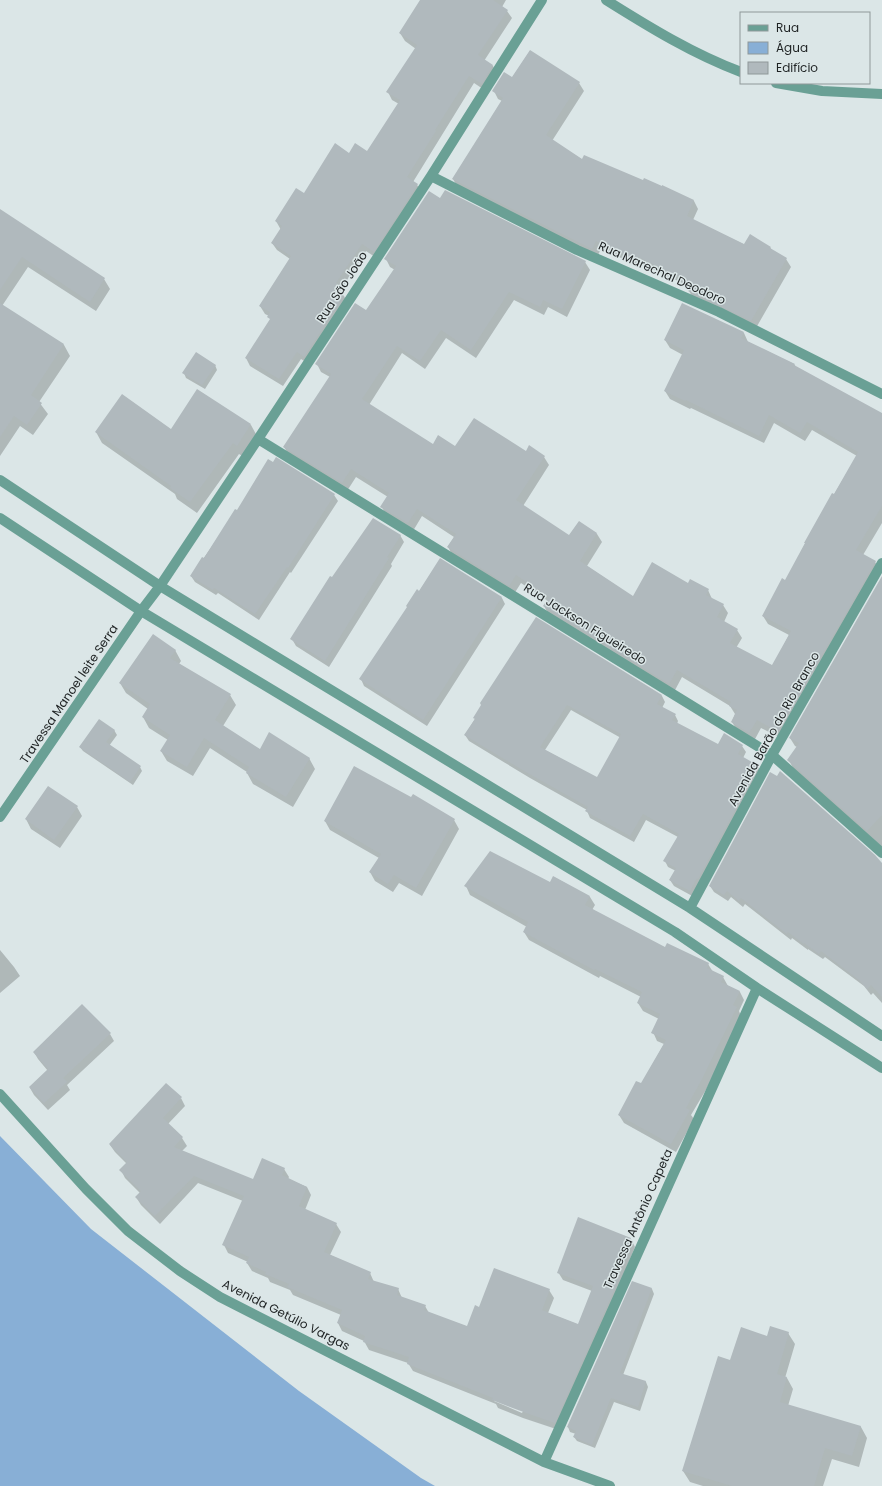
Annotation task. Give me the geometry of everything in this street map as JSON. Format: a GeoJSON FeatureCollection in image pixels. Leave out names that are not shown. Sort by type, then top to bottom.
{"type":"FeatureCollection","features":[{"type":"Feature","properties":{"kind":"street","name":"Rua São João"},"geometry":{"type":"LineString","coordinates":[[160,586],[431,176],[542,0]]}},
{"type":"Feature","properties":{"kind":"street"},"geometry":{"type":"LineString","coordinates":[[606,0],[667,38],[719,64],[740,72]]}},
{"type":"Feature","properties":{"kind":"street"},"geometry":{"type":"LineString","coordinates":[[782,84],[822,91],[882,94]]}},
{"type":"Feature","properties":{"kind":"street","name":"Rua Marechal Deodoro"},"geometry":{"type":"LineString","coordinates":[[431,176],[577,250],[719,312],[882,394]]}},
{"type":"Feature","properties":{"kind":"street","name":"Rua Jackson Figueiredo"},"geometry":{"type":"LineString","coordinates":[[258,439],[772,755],[882,853]]}},
{"type":"Feature","properties":{"kind":"street"},"geometry":{"type":"LineString","coordinates":[[0,480],[160,586],[690,908],[882,1036]]}},
{"type":"Feature","properties":{"kind":"street"},"geometry":{"type":"LineString","coordinates":[[0,518],[141,611],[674,932],[757,988],[882,1068]]}},
{"type":"Feature","properties":{"kind":"street","name":"Avenida Barão do Rio Branco"},"geometry":{"type":"LineString","coordinates":[[690,908],[772,755],[882,563]]}},
{"type":"Feature","properties":{"kind":"street","name":"Travessa Manoel leite Serra"},"geometry":{"type":"LineString","coordinates":[[0,816],[141,611],[160,586]]}},
{"type":"Feature","properties":{"kind":"street","name":"Travessa Antônio Capeta"},"geometry":{"type":"LineString","coordinates":[[544,1462],[757,988]]}},
{"type":"Feature","properties":{"kind":"street","name":"Avenida Getúlio Vargas"},"geometry":{"type":"LineString","coordinates":[[0,1094],[108,1212],[128,1231],[180,1271],[220,1296],[544,1462],[610,1486]]}},
{"type":"Feature","properties":{"kind":"water"},"geometry":{"type":"Polygon","coordinates":[[[0,1136],[91,1229],[299,1391],[421,1478],[435,1486],[0,1486],[0,1136]]]}},
{"type":"Feature","properties":{"kind":"building"},"geometry":{"type":"Polygon","coordinates":[[[420,0],[493,0],[508,10],[478,55],[493,65],[482,84],[469,76],[407,177],[418,184],[374,252],[362,244],[336,283],[337,284],[334,289],[344,296],[304,357],[297,352],[279,379],[245,358],[270,319],[267,317],[270,312],[259,306],[291,256],[271,243],[282,226],[275,221],[296,188],[304,193],[335,143],[349,153],[355,143],[367,151],[400,100],[386,92],[417,45],[399,33],[420,0]]]}},
{"type":"Feature","properties":{"kind":"building"},"geometry":{"type":"Polygon","coordinates":[[[530,50],[580,82],[546,135],[582,159],[584,155],[643,180],[644,178],[662,185],[694,200],[687,216],[744,244],[750,234],[787,258],[751,321],[688,291],[693,283],[638,257],[637,260],[596,241],[592,249],[452,179],[503,98],[492,91],[504,72],[512,77],[530,50]]]}},
{"type":"Feature","properties":{"kind":"building"},"geometry":{"type":"Polygon","coordinates":[[[445,190],[586,261],[562,309],[543,300],[540,307],[509,292],[471,350],[441,330],[420,361],[397,346],[362,399],[433,444],[438,435],[455,446],[474,418],[526,451],[529,445],[545,456],[516,500],[569,535],[579,521],[597,533],[580,561],[633,596],[652,562],[688,583],[690,579],[709,589],[706,595],[724,604],[717,617],[738,629],[730,643],[772,665],[791,631],[762,616],[782,578],[785,580],[832,493],[834,494],[858,452],[807,422],[800,433],[769,415],[759,436],[686,400],[685,401],[664,391],[684,350],[664,340],[682,303],[744,332],[741,338],[795,364],[794,365],[882,413],[882,506],[856,550],[876,561],[778,732],[757,720],[749,733],[731,722],[737,710],[729,706],[731,702],[677,670],[669,684],[543,606],[549,597],[516,575],[509,586],[447,547],[456,534],[417,509],[408,523],[380,507],[389,493],[351,469],[342,483],[283,447],[331,374],[315,364],[355,303],[366,310],[396,266],[384,259],[429,191],[440,198],[445,190]]]}},
{"type":"Feature","properties":{"kind":"building"},"geometry":{"type":"Polygon","coordinates":[[[0,209],[105,278],[90,302],[22,257],[0,290],[0,209]]]}},
{"type":"Feature","properties":{"kind":"building"},"geometry":{"type":"Polygon","coordinates":[[[0,303],[64,344],[31,395],[42,403],[27,425],[14,416],[0,437],[0,303]]]}},
{"type":"Feature","properties":{"kind":"building"},"geometry":{"type":"Polygon","coordinates":[[[196,352],[216,365],[202,385],[182,373],[196,352]]]}},
{"type":"Feature","properties":{"kind":"building"},"geometry":{"type":"Polygon","coordinates":[[[197,389],[251,424],[237,446],[233,443],[190,502],[170,488],[171,486],[95,432],[122,394],[171,429],[197,389]]]}},
{"type":"Feature","properties":{"kind":"building"},"geometry":{"type":"Polygon","coordinates":[[[276,457],[335,494],[288,568],[287,567],[255,614],[214,588],[213,590],[190,576],[202,557],[204,558],[235,509],[237,510],[268,459],[273,462],[276,457]]]}},
{"type":"Feature","properties":{"kind":"building"},"geometry":{"type":"Polygon","coordinates":[[[373,518],[401,535],[387,557],[389,558],[325,661],[290,639],[330,576],[332,577],[373,518]]]}},
{"type":"Feature","properties":{"kind":"building"},"geometry":{"type":"Polygon","coordinates":[[[440,558],[502,597],[423,720],[359,679],[407,607],[406,606],[417,589],[419,591],[440,558]]]}},
{"type":"Feature","properties":{"kind":"building"},"geometry":{"type":"Polygon","coordinates":[[[882,576],[882,815],[867,831],[787,760],[799,743],[789,738],[882,576]]]}},
{"type":"Feature","properties":{"kind":"building"},"geometry":{"type":"Polygon","coordinates":[[[536,617],[662,695],[657,704],[676,714],[672,720],[718,744],[724,733],[743,745],[738,754],[759,766],[698,879],[697,878],[690,891],[669,880],[676,868],[663,861],[679,834],[643,814],[630,836],[585,811],[588,807],[464,735],[475,719],[473,718],[481,705],[480,703],[536,617]],[[567,705],[540,747],[597,777],[621,734],[567,705]]]}},
{"type":"Feature","properties":{"kind":"building"},"geometry":{"type":"Polygon","coordinates":[[[153,634],[176,650],[170,658],[231,694],[215,720],[260,749],[269,732],[310,758],[286,797],[246,773],[249,767],[204,738],[187,767],[160,751],[170,735],[142,717],[150,704],[119,683],[153,634]]]}},
{"type":"Feature","properties":{"kind":"building"},"geometry":{"type":"Polygon","coordinates":[[[99,719],[115,730],[106,742],[141,766],[130,782],[79,747],[99,719]]]}},
{"type":"Feature","properties":{"kind":"building"},"geometry":{"type":"Polygon","coordinates":[[[354,766],[411,797],[413,794],[455,819],[416,888],[394,875],[388,884],[369,872],[381,854],[324,821],[354,766]]]}},
{"type":"Feature","properties":{"kind":"building"},"geometry":{"type":"Polygon","coordinates":[[[780,771],[875,855],[882,863],[882,997],[871,985],[867,989],[859,980],[821,951],[819,954],[788,932],[787,934],[741,898],[739,901],[727,891],[724,895],[709,886],[770,772],[777,776],[780,771]]]}},
{"type":"Feature","properties":{"kind":"building"},"geometry":{"type":"Polygon","coordinates":[[[48,786],[78,806],[54,840],[25,819],[48,786]]]}},
{"type":"Feature","properties":{"kind":"building"},"geometry":{"type":"Polygon","coordinates":[[[490,851],[550,882],[553,876],[590,896],[585,905],[665,947],[667,943],[709,963],[707,968],[724,976],[721,982],[740,991],[733,1005],[737,1007],[702,1079],[686,1108],[690,1110],[671,1144],[618,1115],[636,1081],[641,1083],[666,1040],[651,1033],[660,1014],[637,1003],[642,992],[595,969],[594,970],[523,932],[528,922],[464,886],[490,851]]]}},
{"type":"Feature","properties":{"kind":"building"},"geometry":{"type":"Polygon","coordinates":[[[82,1004],[111,1033],[63,1078],[67,1082],[44,1103],[29,1087],[48,1069],[33,1052],[82,1004]]]}},
{"type":"Feature","properties":{"kind":"building"},"geometry":{"type":"Polygon","coordinates":[[[166,1083],[182,1097],[163,1118],[183,1137],[174,1147],[253,1179],[262,1158],[285,1168],[282,1175],[307,1187],[299,1206],[337,1223],[324,1252],[371,1272],[368,1279],[399,1288],[397,1295],[426,1305],[424,1310],[467,1326],[475,1305],[479,1307],[494,1268],[550,1289],[542,1310],[578,1324],[593,1286],[557,1273],[578,1217],[631,1238],[617,1275],[620,1277],[555,1423],[492,1400],[493,1398],[407,1364],[409,1357],[363,1342],[365,1336],[337,1323],[342,1310],[287,1287],[289,1284],[265,1274],[266,1272],[246,1263],[249,1257],[222,1245],[244,1196],[194,1176],[155,1216],[135,1197],[141,1191],[119,1170],[127,1162],[109,1144],[166,1083]]]}},
{"type":"Feature","properties":{"kind":"building"},"geometry":{"type":"Polygon","coordinates":[[[632,1281],[652,1288],[620,1373],[646,1381],[638,1407],[611,1398],[592,1445],[573,1437],[576,1431],[567,1427],[632,1281]]]}},
{"type":"Feature","properties":{"kind":"building"},"geometry":{"type":"Polygon","coordinates":[[[770,1326],[789,1332],[777,1374],[787,1377],[780,1402],[861,1426],[852,1456],[825,1448],[814,1486],[732,1486],[682,1471],[718,1356],[730,1360],[741,1327],[767,1336],[770,1326]]]}}]}
